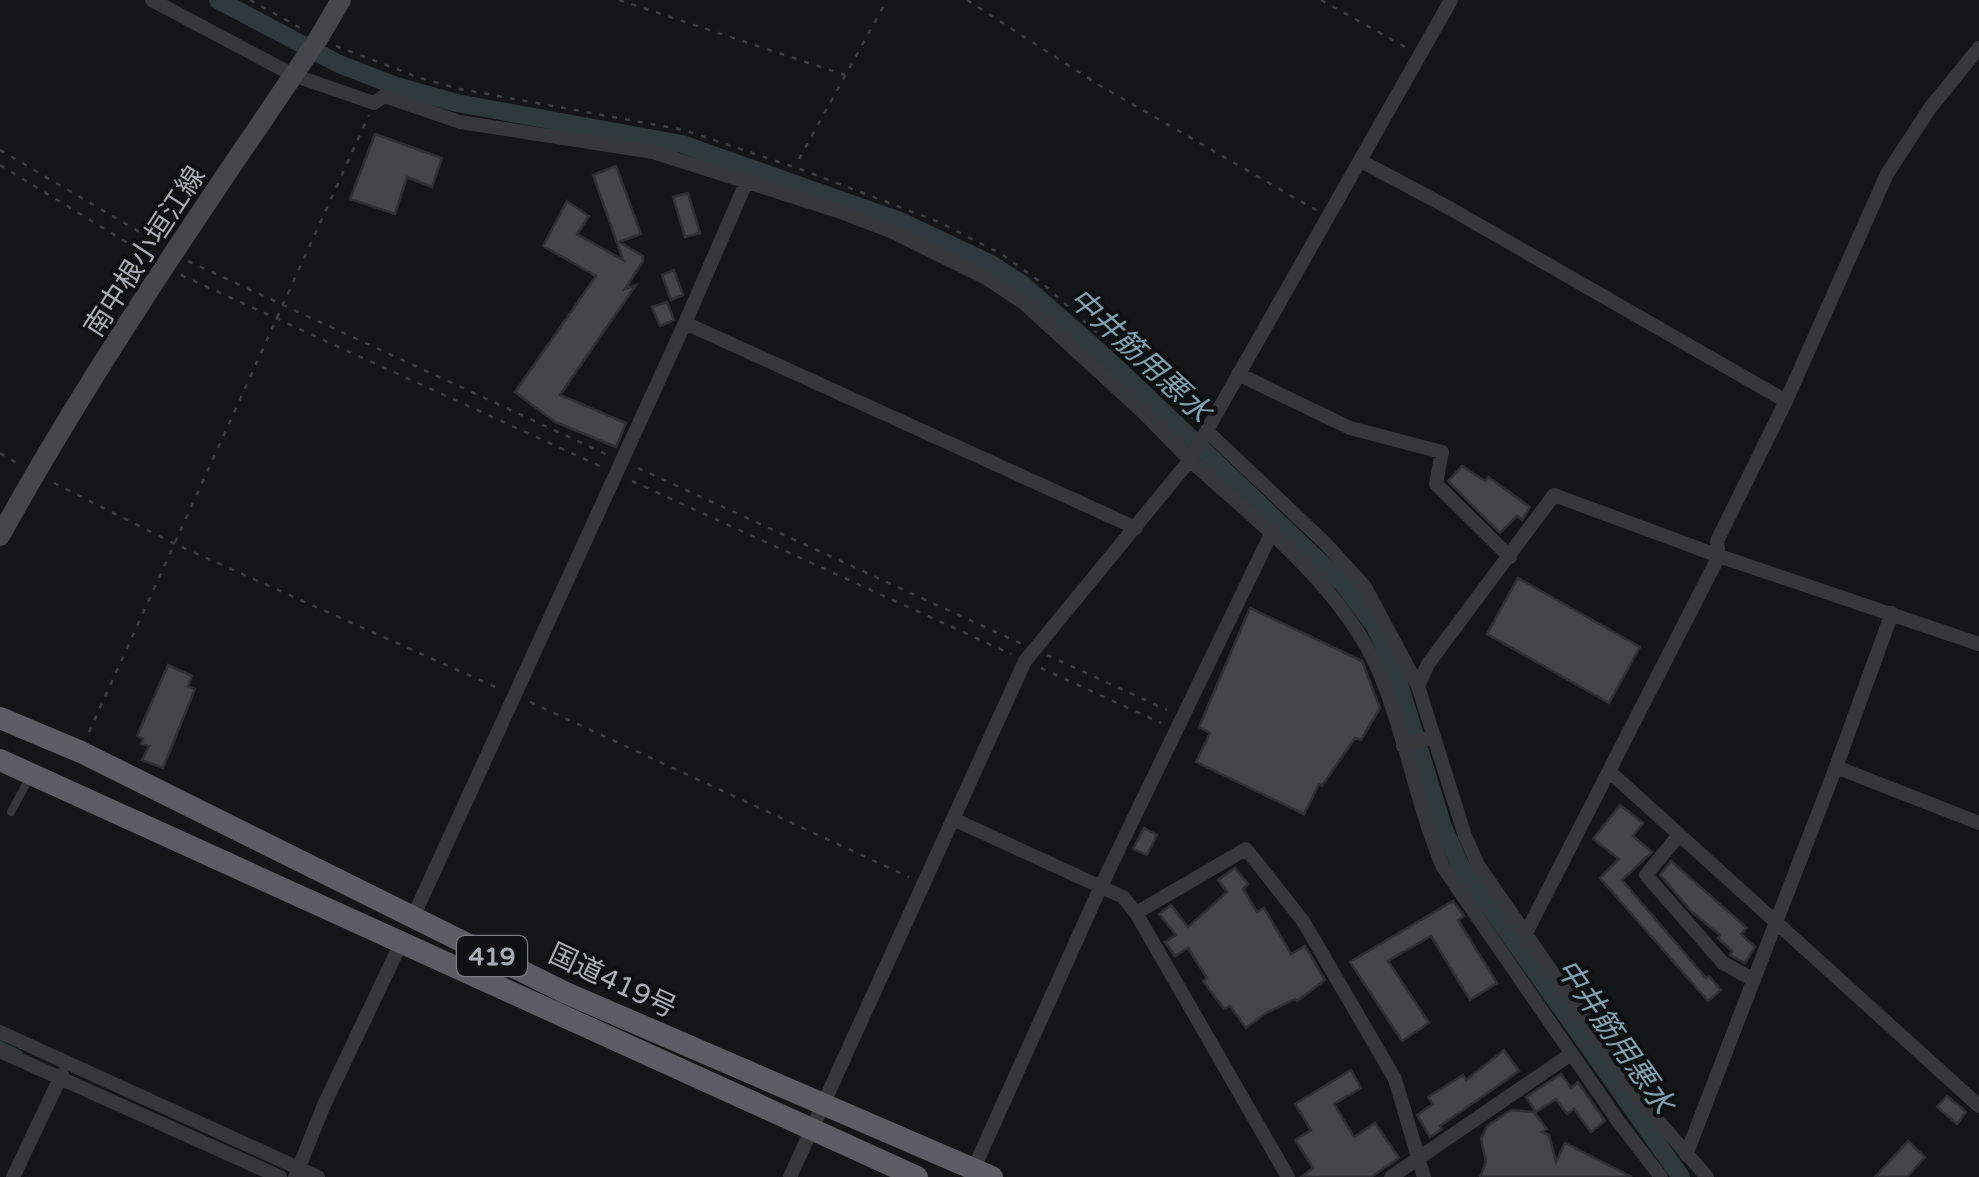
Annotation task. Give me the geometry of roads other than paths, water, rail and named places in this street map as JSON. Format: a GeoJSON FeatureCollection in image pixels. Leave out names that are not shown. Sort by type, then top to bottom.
{"type":"FeatureCollection","features":[{"type":"Feature","properties":{"kind":"highway","name":"国道419号"},"geometry":{"type":"LineString","coordinates":[[0,718],[80,752],[566,993],[983,1173]]}},
{"type":"Feature","properties":{"kind":"highway","name":"国道419号"},"geometry":{"type":"LineString","coordinates":[[0,760],[918,1177]]}},
{"type":"Feature","properties":{"kind":"main road","name":"南中根小垣江線"},"geometry":{"type":"LineString","coordinates":[[0,536],[170,261],[340,0]]}},
{"type":"Feature","properties":{"kind":"street"},"geometry":{"type":"LineString","coordinates":[[152,0],[374,104],[384,96],[460,122],[652,152],[893,232],[986,278],[1024,302],[1271,534],[1329,594],[1358,632],[1384,682],[1430,837],[1443,867],[1661,1177]]}},
{"type":"Feature","properties":{"kind":"street"},"geometry":{"type":"LineString","coordinates":[[790,1177],[1028,654],[1190,460],[1451,0]]}},
{"type":"Feature","properties":{"kind":"street"},"geometry":{"type":"LineString","coordinates":[[1526,933],[1719,556],[1717,542],[1786,402],[1887,174],[1930,108],[1979,48]]}},
{"type":"Feature","properties":{"kind":"street"},"geometry":{"type":"LineString","coordinates":[[1361,162],[1786,402]]}},
{"type":"Feature","properties":{"kind":"street"},"geometry":{"type":"LineString","coordinates":[[414,915],[746,183]]}},
{"type":"Feature","properties":{"kind":"street"},"geometry":{"type":"LineString","coordinates":[[685,323],[1136,528]]}},
{"type":"Feature","properties":{"kind":"street"},"geometry":{"type":"LineString","coordinates":[[1238,374],[1350,428],[1442,452],[1436,484],[1510,557]]}},
{"type":"Feature","properties":{"kind":"street"},"geometry":{"type":"LineString","coordinates":[[1208,432],[1365,586],[1418,686],[1465,836],[1478,865],[1642,1102],[1706,1177]]}},
{"type":"Feature","properties":{"kind":"street"},"geometry":{"type":"LineString","coordinates":[[1418,686],[1428,664],[1554,495],[1979,644]]}},
{"type":"Feature","properties":{"kind":"street"},"geometry":{"type":"LineString","coordinates":[[983,1173],[1101,886],[1271,534]]}},
{"type":"Feature","properties":{"kind":"street"},"geometry":{"type":"LineString","coordinates":[[1686,1155],[1892,613]]}},
{"type":"Feature","properties":{"kind":"street"},"geometry":{"type":"LineString","coordinates":[[1403,746],[1434,736]]}},
{"type":"Feature","properties":{"kind":"street"},"geometry":{"type":"LineString","coordinates":[[1836,768],[1979,823]]}},
{"type":"Feature","properties":{"kind":"street"},"geometry":{"type":"LineString","coordinates":[[1610,772],[1979,1106]]}},
{"type":"Feature","properties":{"kind":"street"},"geometry":{"type":"LineString","coordinates":[[953,819],[1123,897],[1136,913],[1288,1177]]}},
{"type":"Feature","properties":{"kind":"street"},"geometry":{"type":"LineString","coordinates":[[1679,835],[1646,875],[1723,963],[1754,980]]}},
{"type":"Feature","properties":{"kind":"street"},"geometry":{"type":"LineString","coordinates":[[1136,913],[1246,849],[1302,921],[1395,1080],[1424,1177]]}},
{"type":"Feature","properties":{"kind":"street"},"geometry":{"type":"LineString","coordinates":[[297,1172],[402,941]]}},
{"type":"Feature","properties":{"kind":"street"},"geometry":{"type":"LineString","coordinates":[[0,1032],[63,1070],[280,1177]]}},
{"type":"Feature","properties":{"kind":"street"},"geometry":{"type":"LineString","coordinates":[[0,1051],[63,1070],[297,1172],[318,1177]]}},
{"type":"Feature","properties":{"kind":"street"},"geometry":{"type":"LineString","coordinates":[[1391,1177],[1571,1054]]}},
{"type":"Feature","properties":{"kind":"street"},"geometry":{"type":"LineString","coordinates":[[13,1177],[63,1070]]}},
{"type":"Feature","properties":{"kind":"lane"},"geometry":{"type":"LineString","coordinates":[[11,812],[32,773]]}},
{"type":"Feature","properties":{"kind":"waterway","name":"中井筋用悪水"},"geometry":{"type":"LineString","coordinates":[[218,0],[339,64],[396,86],[457,103],[682,144],[900,221],[991,264],[1022,284],[1110,361],[1344,585],[1374,625],[1393,664],[1443,827],[1460,865],[1681,1177]]}},
{"type":"Feature","properties":{"kind":"waterway"},"geometry":{"type":"LineString","coordinates":[[0,1043],[20,1053]]}}]}
